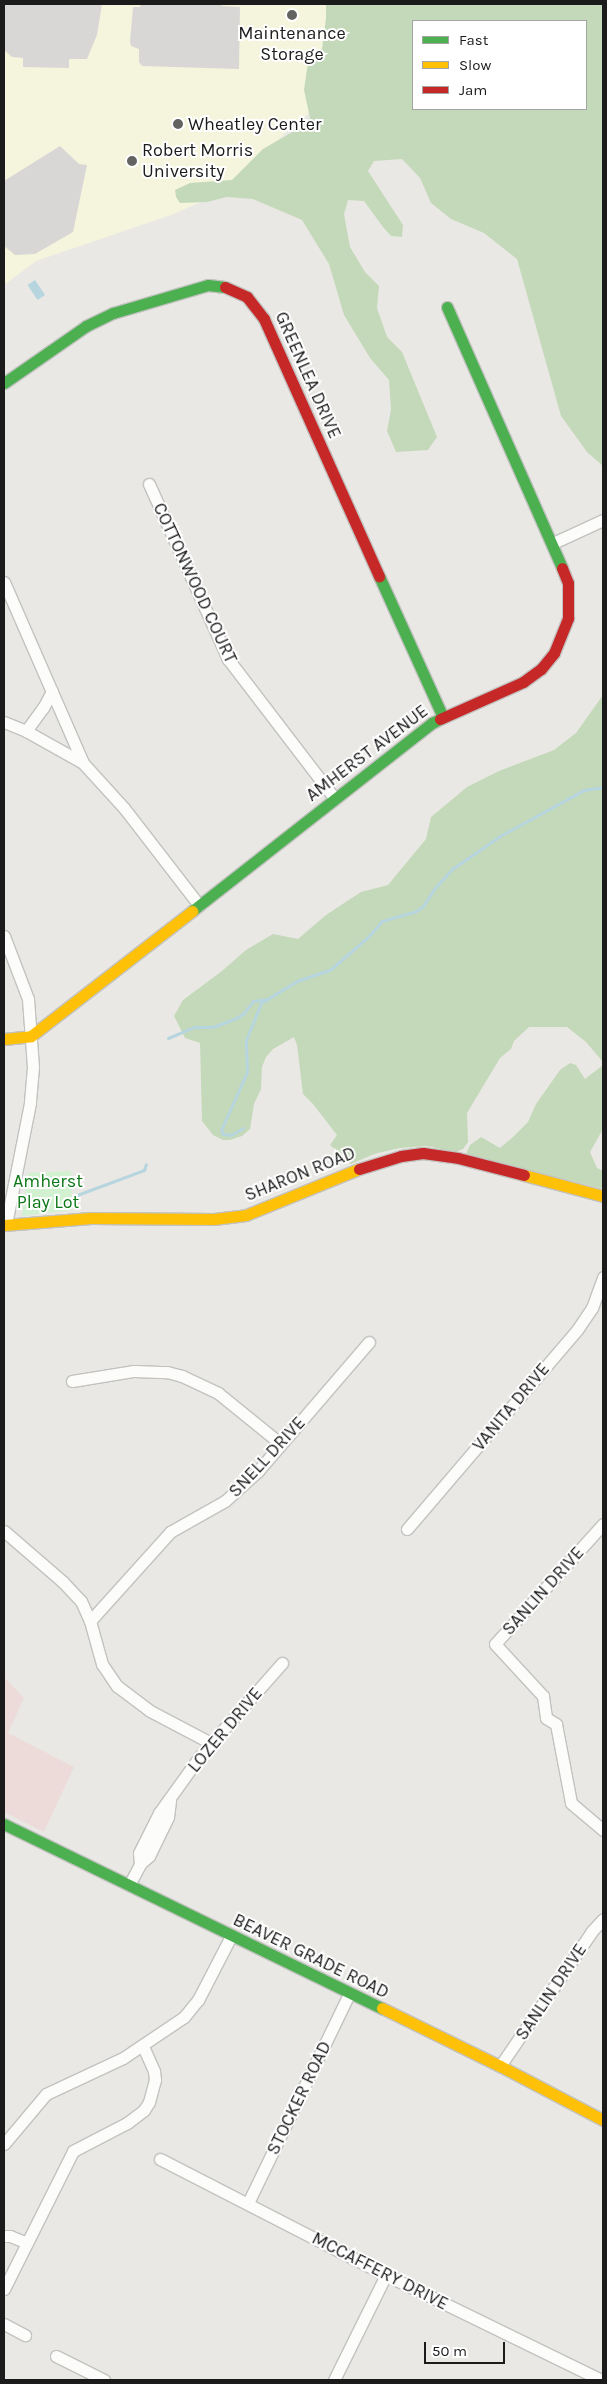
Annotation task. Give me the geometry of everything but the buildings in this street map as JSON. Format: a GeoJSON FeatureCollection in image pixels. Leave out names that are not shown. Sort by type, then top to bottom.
{"type":"FeatureCollection","features":[{"type":"Feature","properties":{"kind":"street","name":"GREENLEA DRIVE"},"geometry":{"type":"LineString","coordinates":[[4,383],[81,329],[113,313],[208,285],[229,288],[246,297],[264,319],[443,717]]}},
{"type":"Feature","properties":{"kind":"street","name":"AMHERST AVENUE"},"geometry":{"type":"LineString","coordinates":[[31,1036],[423,730],[443,717],[523,682],[541,669],[554,653],[568,618],[569,594],[564,571],[447,307]]}},
{"type":"Feature","properties":{"kind":"street","name":"COTTONWOOD COURT"},"geometry":{"type":"LineString","coordinates":[[149,484],[228,659],[335,799]]}},
{"type":"Feature","properties":{"kind":"street"},"geometry":{"type":"LineString","coordinates":[[553,543],[603,520]]}},
{"type":"Feature","properties":{"kind":"street"},"geometry":{"type":"LineString","coordinates":[[4,582],[83,763]]}},
{"type":"Feature","properties":{"kind":"street"},"geometry":{"type":"LineString","coordinates":[[26,731],[43,708],[52,691]]}},
{"type":"Feature","properties":{"kind":"street"},"geometry":{"type":"LineString","coordinates":[[4,722],[26,731],[83,763],[124,808],[199,905]]}},
{"type":"Feature","properties":{"kind":"street"},"geometry":{"type":"LineString","coordinates":[[4,936],[28,1000],[32,1092],[5,1225]]}},
{"type":"Feature","properties":{"kind":"street"},"geometry":{"type":"LineString","coordinates":[[4,1039],[31,1036]]}},
{"type":"Feature","properties":{"kind":"street","name":"SHARON ROAD"},"geometry":{"type":"LineString","coordinates":[[5,1225],[91,1218],[214,1219],[246,1215],[369,1165],[390,1158],[418,1154],[458,1158],[603,1196]]}},
{"type":"Feature","properties":{"kind":"street","name":"VANITA DRIVE"},"geometry":{"type":"LineString","coordinates":[[407,1530],[577,1330],[592,1308],[603,1277]]}},
{"type":"Feature","properties":{"kind":"street","name":"SNELL DRIVE"},"geometry":{"type":"LineString","coordinates":[[90,1621],[160,1541],[180,1525],[234,1495],[369,1342]]}},
{"type":"Feature","properties":{"kind":"street"},"geometry":{"type":"LineString","coordinates":[[72,1381],[134,1371],[167,1372],[182,1376],[218,1393],[281,1444]]}},
{"type":"Feature","properties":{"kind":"street","name":"SANLIN DRIVE"},"geometry":{"type":"LineString","coordinates":[[603,1524],[495,1644],[543,1696],[546,1718],[556,1724],[571,1803],[603,1830]]}},
{"type":"Feature","properties":{"kind":"street"},"geometry":{"type":"LineString","coordinates":[[4,1531],[75,1594],[90,1621],[102,1664],[117,1686],[150,1711],[211,1743]]}},
{"type":"Feature","properties":{"kind":"street","name":"LOZER DRIVE"},"geometry":{"type":"LineString","coordinates":[[129,1885],[140,1864],[149,1856],[168,1817],[171,1799],[211,1743],[282,1663]]}},
{"type":"Feature","properties":{"kind":"street","name":"BEAVER GRADE ROAD"},"geometry":{"type":"LineString","coordinates":[[4,1824],[349,1994],[500,2066],[603,2120]]}},
{"type":"Feature","properties":{"kind":"street","name":"SANLIN DRIVE"},"geometry":{"type":"LineString","coordinates":[[500,2066],[592,1931],[603,1919]]}},
{"type":"Feature","properties":{"kind":"street"},"geometry":{"type":"LineString","coordinates":[[4,2144],[46,2094],[123,2058],[179,2021],[194,2006],[231,1936]]}},
{"type":"Feature","properties":{"kind":"street","name":"STOCKER ROAD"},"geometry":{"type":"LineString","coordinates":[[248,2203],[349,1994]]}},
{"type":"Feature","properties":{"kind":"street"},"geometry":{"type":"LineString","coordinates":[[4,2289],[73,2151],[128,2123],[144,2110],[150,2102],[153,2091],[154,2071],[143,2046]]}},
{"type":"Feature","properties":{"kind":"street","name":"MCCAFFERY DRIVE"},"geometry":{"type":"LineString","coordinates":[[160,2159],[386,2276],[601,2380]]}},
{"type":"Feature","properties":{"kind":"street"},"geometry":{"type":"LineString","coordinates":[[4,2236],[10,2236],[26,2243]]}},
{"type":"Feature","properties":{"kind":"street"},"geometry":{"type":"LineString","coordinates":[[334,2380],[386,2276]]}},
{"type":"Feature","properties":{"kind":"street"},"geometry":{"type":"LineString","coordinates":[[4,2324],[25,2335]]}},
{"type":"Feature","properties":{"kind":"street"},"geometry":{"type":"LineString","coordinates":[[56,2356],[104,2380]]}},
{"type":"Feature","properties":{"kind":"shaded area","name":"Robert Morris University"},"geometry":{"type":"Polygon","coordinates":[[[4,4],[337,4],[334,92],[285,133],[233,188],[171,215],[36,261],[4,285],[4,4]]]}},
{"type":"Feature","properties":{"kind":"shaded area"},"geometry":{"type":"Polygon","coordinates":[[[4,4],[102,4],[97,35],[87,59],[69,59],[69,68],[23,67],[23,58],[12,57],[4,50],[4,4]]]}},
{"type":"Feature","properties":{"kind":"shaded area"},"geometry":{"type":"Polygon","coordinates":[[[141,4],[219,4],[240,7],[239,69],[142,66],[139,62],[139,49],[131,46],[130,42],[133,7],[140,7],[141,4]]]}},
{"type":"Feature","properties":{"kind":"shaded area"},"geometry":{"type":"Polygon","coordinates":[[[326,4],[603,4],[603,466],[587,452],[561,416],[517,259],[484,233],[451,219],[431,203],[420,178],[402,159],[374,161],[368,171],[403,225],[402,237],[391,236],[364,201],[348,200],[344,214],[350,247],[365,272],[379,286],[377,308],[387,337],[402,352],[437,437],[428,450],[396,452],[387,431],[391,410],[389,380],[370,358],[344,315],[329,264],[302,220],[253,199],[227,197],[207,202],[180,203],[176,197],[175,190],[190,183],[232,180],[263,149],[301,127],[310,118],[304,90],[308,62],[322,49],[326,4]]]}},
{"type":"Feature","properties":{"kind":"shaded area"},"geometry":{"type":"Polygon","coordinates":[[[60,146],[79,164],[87,165],[73,232],[35,254],[15,255],[4,246],[4,181],[60,146]]]}},
{"type":"Feature","properties":{"kind":"shaded area"},"geometry":{"type":"Polygon","coordinates":[[[603,695],[603,1062],[586,1042],[567,1027],[529,1027],[514,1041],[511,1049],[500,1058],[467,1113],[468,1142],[463,1149],[455,1152],[427,1146],[400,1148],[374,1154],[351,1164],[330,1145],[337,1135],[303,1094],[297,1045],[294,1037],[273,1049],[266,1057],[262,1067],[261,1089],[254,1104],[250,1129],[242,1136],[230,1140],[223,1140],[213,1135],[202,1121],[200,1043],[185,1038],[174,1016],[183,1000],[222,971],[246,950],[273,934],[298,939],[326,915],[361,892],[388,885],[426,839],[431,817],[467,787],[499,771],[554,750],[576,733],[603,695]]]}},
{"type":"Feature","properties":{"kind":"shaded area"},"geometry":{"type":"Polygon","coordinates":[[[570,1063],[576,1065],[585,1079],[603,1065],[603,1129],[590,1152],[597,1168],[603,1171],[603,1189],[466,1154],[470,1145],[481,1137],[500,1148],[513,1137],[528,1122],[536,1104],[560,1070],[570,1063]]]}},
{"type":"Feature","properties":{"kind":"shaded area"},"geometry":{"type":"Polygon","coordinates":[[[4,1677],[24,1698],[8,1733],[74,1767],[44,1832],[4,1812],[4,1677]]]}},
{"type":"Feature","properties":{"kind":"green space","name":"Amherst Play Lot"},"geometry":{"type":"Polygon","coordinates":[[[71,1171],[72,1210],[22,1216],[28,1173],[71,1171]]]}},
{"type":"Feature","properties":{"kind":"water"},"geometry":{"type":"Polygon","coordinates":[[[35,280],[45,295],[38,300],[28,285],[35,280]]]}},
{"type":"Feature","properties":{"kind":"waterway"},"geometry":{"type":"LineString","coordinates":[[243,1128],[231,1135],[223,1134],[221,1130],[247,1072],[246,1040],[261,1003],[297,981],[331,969],[368,937],[382,921],[416,911],[423,906],[434,889],[452,869],[500,836],[584,790],[603,787]]}},
{"type":"Feature","properties":{"kind":"waterway"},"geometry":{"type":"LineString","coordinates":[[168,1038],[194,1027],[213,1027],[236,1018],[243,1014],[253,1001],[265,999]]}},
{"type":"Feature","properties":{"kind":"waterway"},"geometry":{"type":"LineString","coordinates":[[77,1195],[144,1170],[146,1164]]}},
{"type":"Feature","properties":{"kind":"traffic: fast"},"geometry":{"type":"LineString","coordinates":[[4,383],[86,326],[113,313],[208,285],[225,287]]}},
{"type":"Feature","properties":{"kind":"traffic: fast"},"geometry":{"type":"LineString","coordinates":[[447,307],[562,568]]}},
{"type":"Feature","properties":{"kind":"traffic: fast"},"geometry":{"type":"LineString","coordinates":[[379,576],[443,717]]}},
{"type":"Feature","properties":{"kind":"traffic: fast"},"geometry":{"type":"LineString","coordinates":[[192,911],[432,723],[440,719]]}},
{"type":"Feature","properties":{"kind":"traffic: fast"},"geometry":{"type":"LineString","coordinates":[[4,1824],[382,2008]]}},
{"type":"Feature","properties":{"kind":"traffic: slow"},"geometry":{"type":"LineString","coordinates":[[4,1039],[31,1036],[192,911]]}},
{"type":"Feature","properties":{"kind":"traffic: slow"},"geometry":{"type":"LineString","coordinates":[[4,1225],[91,1218],[214,1219],[246,1215],[359,1169]]}},
{"type":"Feature","properties":{"kind":"traffic: slow"},"geometry":{"type":"LineString","coordinates":[[524,1175],[603,1196]]}},
{"type":"Feature","properties":{"kind":"traffic: slow"},"geometry":{"type":"LineString","coordinates":[[382,2008],[500,2066],[603,2120]]}},
{"type":"Feature","properties":{"kind":"traffic: jam"},"geometry":{"type":"LineString","coordinates":[[225,287],[247,297],[264,319],[379,576]]}},
{"type":"Feature","properties":{"kind":"traffic: jam"},"geometry":{"type":"LineString","coordinates":[[440,719],[523,682],[541,669],[554,653],[568,618],[568,583],[562,568]]}},
{"type":"Feature","properties":{"kind":"traffic: jam"},"geometry":{"type":"LineString","coordinates":[[359,1169],[401,1156],[423,1153],[458,1158],[524,1175]]}},
{"type":"Feature","properties":{"kind":"place","name":"Maintenance Storage"},"geometry":{"type":"Point","coordinates":[292,15]}},
{"type":"Feature","properties":{"kind":"place","name":"Wheatley Center"},"geometry":{"type":"Point","coordinates":[178,124]}},
{"type":"Feature","properties":{"kind":"place","name":"Robert Morris University"},"geometry":{"type":"Point","coordinates":[132,161]}}]}
